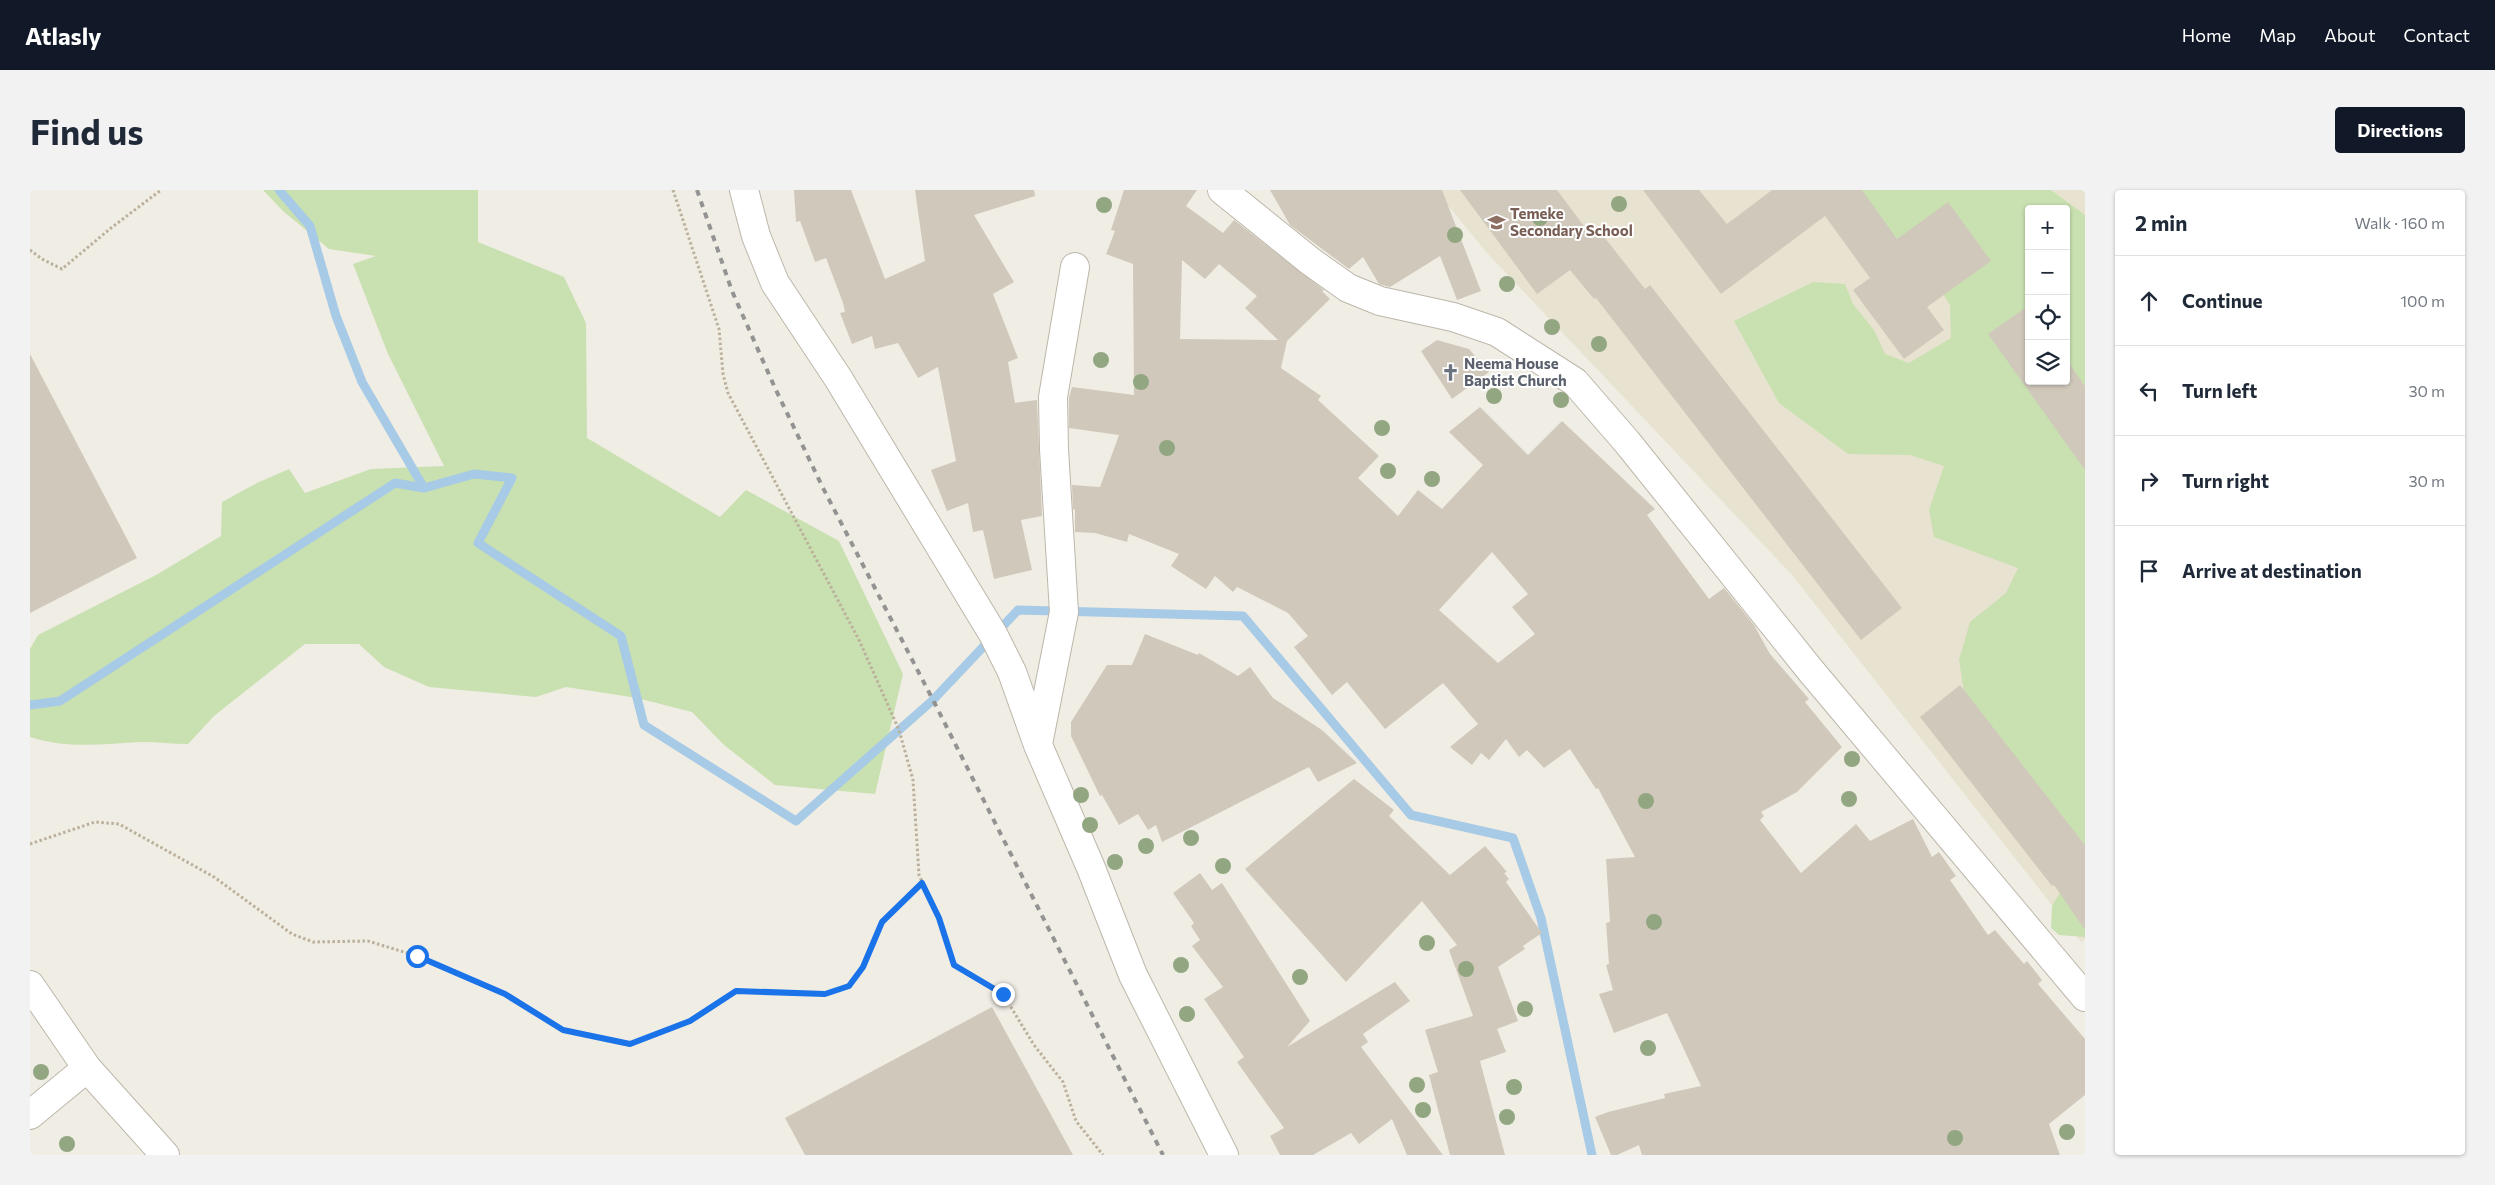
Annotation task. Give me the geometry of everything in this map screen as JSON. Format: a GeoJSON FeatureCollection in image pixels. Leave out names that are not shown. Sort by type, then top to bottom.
{"type":"FeatureCollection","features":[{"type":"Feature","properties":{"kind":"street"},"geometry":{"type":"LineString","coordinates":[[744,190],[756,236],[775,282],[838,378],[944,556],[984,616],[1012,672],[1038,745],[1091,868],[1133,975],[1224,1155]]}},
{"type":"Feature","properties":{"kind":"street"},"geometry":{"type":"LineString","coordinates":[[1222,190],[1269,229],[1348,288],[1380,301],[1453,317],[1497,332],[1575,382],[1628,442],[1811,671],[2085,997]]}},
{"type":"Feature","properties":{"kind":"street"},"geometry":{"type":"LineString","coordinates":[[1038,745],[1064,612],[1054,449],[1053,397],[1075,267]]}},
{"type":"Feature","properties":{"kind":"street"},"geometry":{"type":"LineString","coordinates":[[30,985],[87,1068],[165,1155]]}},
{"type":"Feature","properties":{"kind":"street"},"geometry":{"type":"LineString","coordinates":[[30,1116],[87,1068]]}},
{"type":"Feature","properties":{"kind":"path"},"geometry":{"type":"LineString","coordinates":[[30,250],[42,260],[62,269],[161,190]]}},
{"type":"Feature","properties":{"kind":"path"},"geometry":{"type":"LineString","coordinates":[[673,190],[720,329],[723,374],[728,393],[859,640],[906,748],[913,780],[919,875],[939,918],[954,965],[1003,994],[1034,1045],[1063,1082],[1076,1121],[1103,1155]]}},
{"type":"Feature","properties":{"kind":"path"},"geometry":{"type":"LineString","coordinates":[[30,844],[95,822],[119,824],[214,877],[292,934],[313,942],[368,942],[417,956],[505,994],[563,1030],[630,1044],[690,1021],[736,991],[825,994],[849,986],[863,967],[882,922],[922,883]]}},
{"type":"Feature","properties":{"kind":"shaded area"},"geometry":{"type":"Polygon","coordinates":[[[1435,190],[2085,190],[2085,939],[2081,942],[1792,575],[1487,253],[1435,190]]]}},
{"type":"Feature","properties":{"kind":"green space"},"geometry":{"type":"Polygon","coordinates":[[[263,190],[478,190],[478,242],[564,277],[586,323],[587,438],[720,517],[746,490],[839,541],[903,674],[875,794],[775,785],[724,745],[692,712],[637,698],[566,687],[536,697],[429,687],[384,667],[359,644],[305,644],[214,716],[188,744],[142,742],[72,744],[44,741],[30,737],[30,649],[38,635],[158,574],[221,536],[222,502],[257,483],[289,469],[305,493],[371,469],[444,466],[388,354],[353,264],[376,256],[329,249],[283,211],[263,190]]]}},
{"type":"Feature","properties":{"kind":"green space"},"geometry":{"type":"Polygon","coordinates":[[[1860,190],[2051,190],[2085,215],[2085,937],[2059,935],[2051,928],[2052,906],[2062,889],[1968,717],[1959,660],[1970,622],[2006,593],[2018,568],[1934,537],[1929,510],[1944,466],[1910,455],[1848,454],[1779,403],[1734,321],[1813,282],[1845,284],[1853,304],[1874,330],[1885,354],[1909,363],[1951,338],[1950,305],[1913,248],[1873,252],[1860,190]]]}},
{"type":"Feature","properties":{"kind":"building"},"geometry":{"type":"Polygon","coordinates":[[[794,190],[851,190],[885,279],[925,261],[915,190],[1034,190],[1035,196],[974,215],[1014,282],[993,294],[1018,358],[1008,362],[1015,403],[1037,400],[1042,516],[1021,520],[1032,570],[994,579],[983,530],[973,532],[968,503],[947,511],[931,470],[956,461],[938,367],[918,378],[898,343],[875,349],[872,336],[852,344],[840,313],[845,312],[843,303],[826,258],[815,262],[800,221],[796,222],[794,190]]]}},
{"type":"Feature","properties":{"kind":"building"},"geometry":{"type":"Polygon","coordinates":[[[1124,190],[1197,190],[1186,206],[1223,233],[1234,220],[1324,290],[1322,291],[1330,299],[1287,341],[1281,368],[1321,396],[1318,400],[1379,456],[1358,478],[1398,516],[1418,490],[1442,509],[1483,465],[1449,432],[1480,407],[1528,455],[1562,421],[1655,509],[1647,515],[1709,599],[1724,588],[1754,625],[1770,654],[1809,699],[1805,702],[1842,747],[1797,792],[1761,812],[1764,816],[1760,820],[1801,873],[1856,824],[1870,841],[1913,819],[1932,857],[1939,852],[1956,876],[1950,880],[1988,935],[1995,930],[2024,964],[2027,961],[2042,980],[2038,984],[2085,1039],[2085,1095],[2049,1124],[2060,1155],[1642,1155],[1639,1145],[1617,1155],[1611,1155],[1595,1117],[1665,1098],[1664,1094],[1701,1086],[1667,1013],[1614,1033],[1599,994],[1613,990],[1606,965],[1609,964],[1606,923],[1610,922],[1606,859],[1635,857],[1598,788],[1596,789],[1570,749],[1544,768],[1527,750],[1519,757],[1506,739],[1489,760],[1481,753],[1472,765],[1450,747],[1478,724],[1443,683],[1385,729],[1347,682],[1332,695],[1294,647],[1308,636],[1288,613],[1237,587],[1233,592],[1215,576],[1206,589],[1171,566],[1179,554],[1129,534],[1127,542],[1095,533],[1075,532],[1072,485],[1100,487],[1119,435],[1069,428],[1069,398],[1072,387],[1134,395],[1133,264],[1106,254],[1115,231],[1111,230],[1124,190]],[[1182,260],[1180,339],[1278,340],[1245,308],[1257,296],[1219,264],[1205,279],[1182,260]],[[1492,552],[1439,610],[1498,663],[1535,634],[1512,607],[1528,594],[1492,552]]]}},
{"type":"Feature","properties":{"kind":"building"},"geometry":{"type":"Polygon","coordinates":[[[1270,190],[1442,190],[1481,291],[1457,300],[1440,256],[1390,287],[1379,284],[1363,257],[1349,269],[1290,225],[1270,190]]]}},
{"type":"Feature","properties":{"kind":"building"},"geometry":{"type":"Polygon","coordinates":[[[1460,190],[1557,190],[1587,230],[1594,224],[1645,289],[1650,285],[1902,608],[1861,640],[1596,298],[1594,299],[1570,270],[1537,294],[1460,190]]]}},
{"type":"Feature","properties":{"kind":"building"},"geometry":{"type":"Polygon","coordinates":[[[1643,190],[1699,190],[1727,224],[1772,190],[1862,190],[1897,239],[1948,202],[1991,261],[1927,307],[1944,330],[1904,359],[1853,290],[1870,278],[1825,216],[1721,294],[1643,190]]]}},
{"type":"Feature","properties":{"kind":"building"},"geometry":{"type":"Polygon","coordinates":[[[2025,308],[2025,385],[2070,385],[2070,365],[2085,386],[2085,470],[1988,334],[2025,308]]]}},
{"type":"Feature","properties":{"kind":"building"},"geometry":{"type":"Polygon","coordinates":[[[1437,340],[1469,349],[1489,372],[1452,399],[1421,351],[1437,340]]]}},
{"type":"Feature","properties":{"kind":"building"},"geometry":{"type":"Polygon","coordinates":[[[30,354],[137,558],[30,613],[30,354]]]}},
{"type":"Feature","properties":{"kind":"building"},"geometry":{"type":"Polygon","coordinates":[[[1145,634],[1198,655],[1199,653],[1238,676],[1250,667],[1273,698],[1322,730],[1357,763],[1318,782],[1309,767],[1162,842],[1156,825],[1148,830],[1138,814],[1119,825],[1102,795],[1100,796],[1071,736],[1071,722],[1107,665],[1132,665],[1145,634]]]}},
{"type":"Feature","properties":{"kind":"building"},"geometry":{"type":"Polygon","coordinates":[[[1960,685],[2085,845],[2085,930],[2054,885],[2052,886],[1920,717],[1960,685]]]}},
{"type":"Feature","properties":{"kind":"building"},"geometry":{"type":"Polygon","coordinates":[[[1354,779],[1394,810],[1389,816],[1450,875],[1485,846],[1507,872],[1504,873],[1509,879],[1506,882],[1542,933],[1523,946],[1525,949],[1498,967],[1518,1021],[1497,1029],[1506,1052],[1480,1061],[1505,1155],[1450,1155],[1429,1075],[1438,1072],[1425,1030],[1473,1016],[1449,950],[1457,945],[1422,901],[1346,982],[1245,869],[1354,779]]]}},
{"type":"Feature","properties":{"kind":"building"},"geometry":{"type":"Polygon","coordinates":[[[1200,873],[1212,890],[1222,883],[1310,1021],[1287,1047],[1395,982],[1410,1001],[1363,1034],[1368,1042],[1361,1047],[1443,1155],[1407,1155],[1392,1119],[1359,1144],[1351,1133],[1313,1155],[1280,1155],[1270,1136],[1284,1128],[1237,1062],[1244,1057],[1204,999],[1223,987],[1192,946],[1200,940],[1191,926],[1194,923],[1173,893],[1200,873]]]}},
{"type":"Feature","properties":{"kind":"building"},"geometry":{"type":"Polygon","coordinates":[[[992,1007],[1073,1155],[805,1155],[785,1118],[992,1007]]]}},
{"type":"Feature","properties":{"kind":"waterway"},"geometry":{"type":"LineString","coordinates":[[279,190],[310,226],[336,316],[362,382],[424,488]]}},
{"type":"Feature","properties":{"kind":"waterway"},"geometry":{"type":"LineString","coordinates":[[30,705],[60,701],[395,483],[424,488],[474,474],[512,478],[478,543],[621,636],[644,725],[796,821],[933,700],[1018,610],[1243,616],[1411,815],[1513,838],[1541,918],[1592,1155]]}},
{"type":"Feature","properties":{"kind":"railway"},"geometry":{"type":"LineString","coordinates":[[697,190],[732,291],[775,388],[823,488],[933,700],[1163,1155]]}},
{"type":"Feature","properties":{"kind":"place","name":"Temeke Secondary School"},"geometry":{"type":"Point","coordinates":[1496,222]}},
{"type":"Feature","properties":{"kind":"place","name":"Neema House Baptist Church"},"geometry":{"type":"Point","coordinates":[1450,372]}},
{"type":"Feature","properties":{"kind":"route"},"geometry":{"type":"LineString","coordinates":[[417,956],[505,994],[563,1030],[630,1044],[690,1021],[736,991],[825,994],[849,986],[863,967],[882,922],[922,883],[939,918],[954,965],[1003,994]]}}]}
